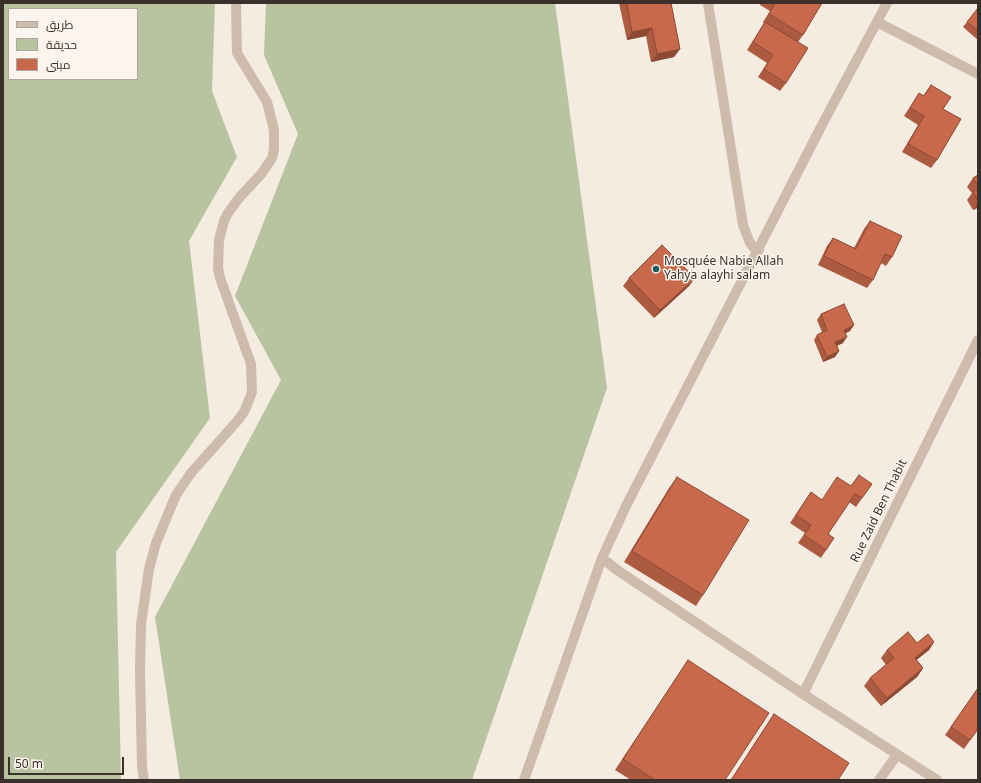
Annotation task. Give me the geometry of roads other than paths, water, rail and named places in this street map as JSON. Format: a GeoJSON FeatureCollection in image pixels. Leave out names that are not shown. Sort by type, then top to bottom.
{"type":"FeatureCollection","features":[{"type":"Feature","properties":{"kind":"street"},"geometry":{"type":"LineString","coordinates":[[144,780],[142,767],[141,624],[149,569],[154,549],[176,495],[191,473],[245,410],[252,392],[251,364],[220,278],[218,268],[219,240],[224,221],[228,213],[239,198],[262,173],[272,158],[274,141],[272,118],[267,102],[237,53],[236,3]]}},
{"type":"Feature","properties":{"kind":"street"},"geometry":{"type":"LineString","coordinates":[[708,3],[743,225],[750,243],[753,247],[759,250]]}},
{"type":"Feature","properties":{"kind":"street"},"geometry":{"type":"LineString","coordinates":[[524,780],[602,558],[626,506],[823,123],[887,3]]}},
{"type":"Feature","properties":{"kind":"street"},"geometry":{"type":"LineString","coordinates":[[878,20],[881,24],[978,74]]}},
{"type":"Feature","properties":{"kind":"street","name":"Rue Zaid Ben Thabit"},"geometry":{"type":"LineString","coordinates":[[804,694],[978,341]]}},
{"type":"Feature","properties":{"kind":"street"},"geometry":{"type":"LineString","coordinates":[[602,558],[617,570],[804,694],[937,780]]}},
{"type":"Feature","properties":{"kind":"street"},"geometry":{"type":"LineString","coordinates":[[879,780],[897,755]]}},
{"type":"Feature","properties":{"kind":"place","name":"Mosquée Nabie Allah Yahya alayhi salam"},"geometry":{"type":"Point","coordinates":[656,269]}}]}
